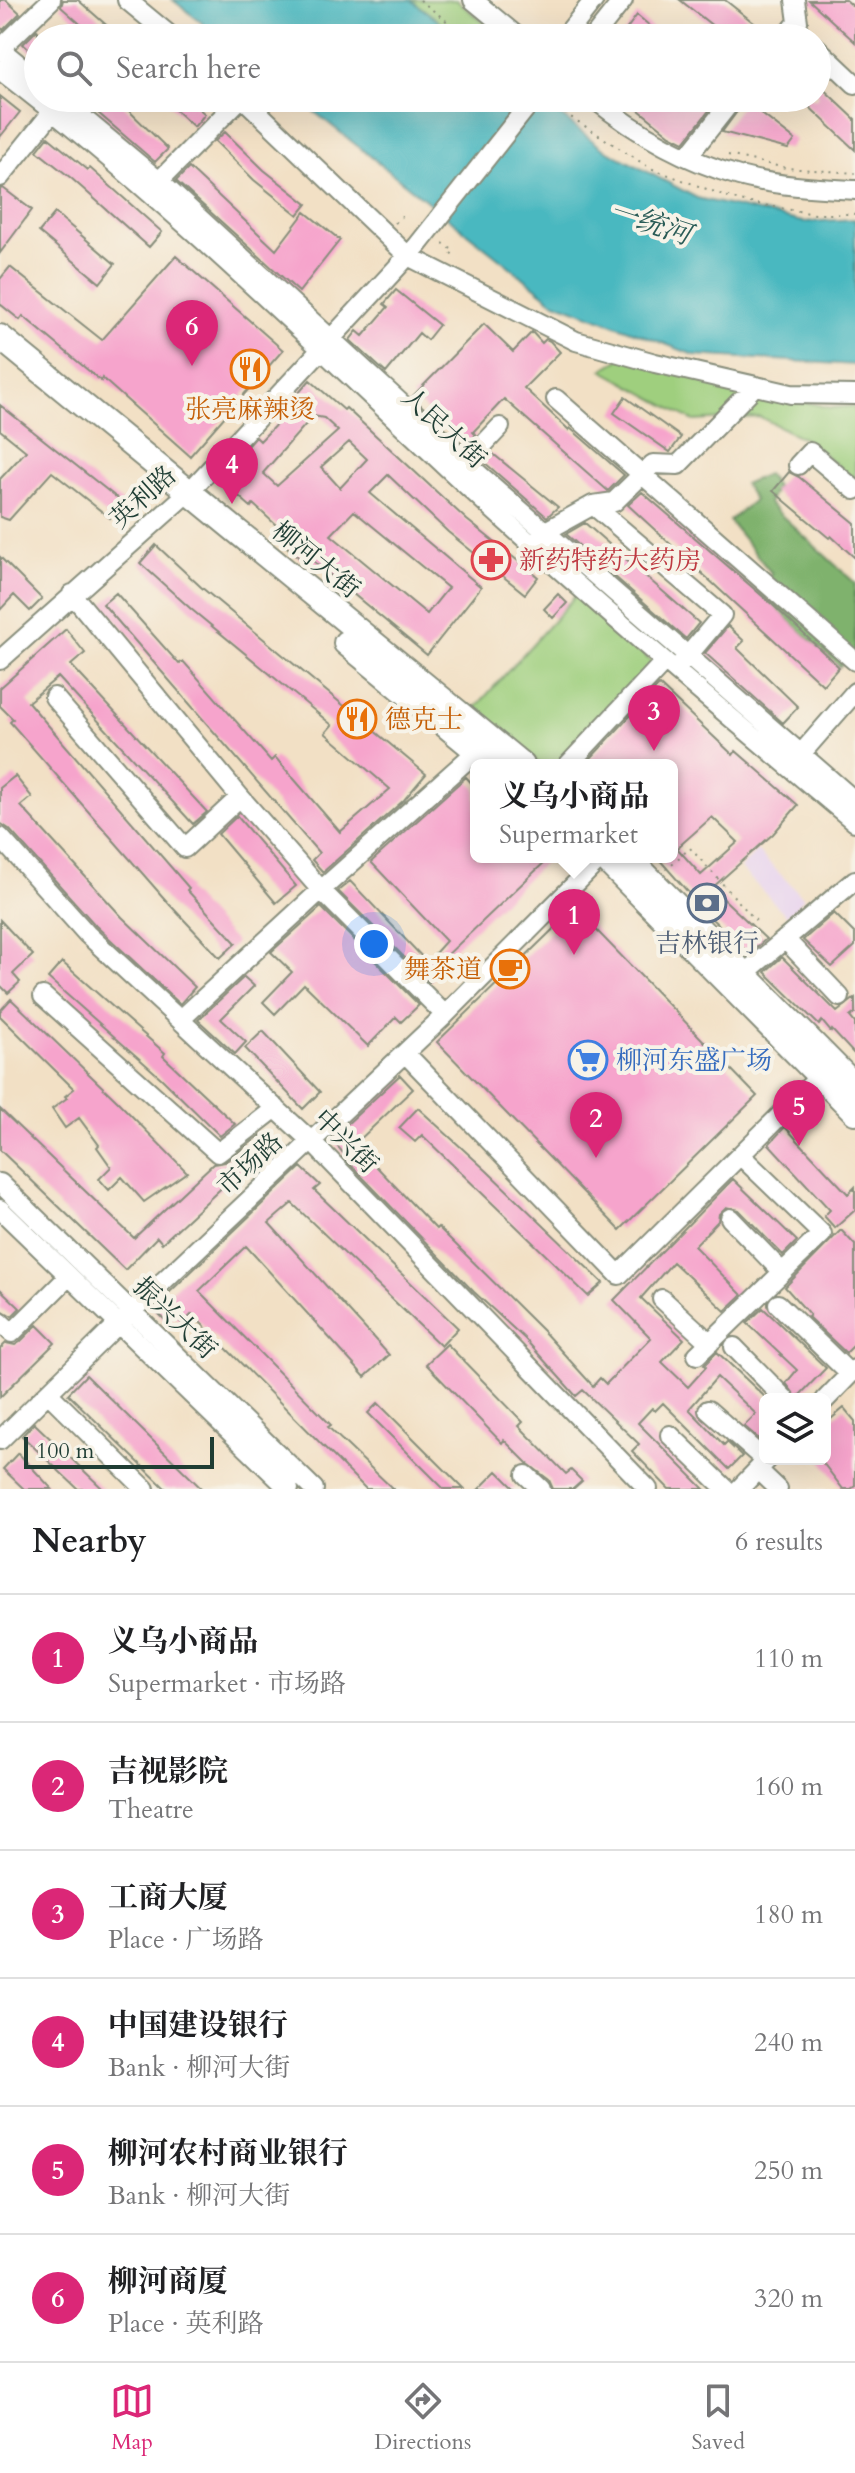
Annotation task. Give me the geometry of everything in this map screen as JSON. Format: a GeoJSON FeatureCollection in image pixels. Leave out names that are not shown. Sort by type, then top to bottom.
{"type":"FeatureCollection","features":[{"type":"Feature","properties":{"kind":"main road","name":"柳河大街"},"geometry":{"type":"LineString","coordinates":[[0,337],[485,758]]}},
{"type":"Feature","properties":{"kind":"main road","name":"柳河大街"},"geometry":{"type":"LineString","coordinates":[[0,355],[514,759]]}},
{"type":"Feature","properties":{"kind":"main road"},"geometry":{"type":"LineString","coordinates":[[609,863],[855,1112]]}},
{"type":"Feature","properties":{"kind":"main road"},"geometry":{"type":"LineString","coordinates":[[634,863],[855,1086]]}},
{"type":"Feature","properties":{"kind":"street"},"geometry":{"type":"LineString","coordinates":[[26,24],[51,0]]}},
{"type":"Feature","properties":{"kind":"street"},"geometry":{"type":"LineString","coordinates":[[127,0],[152,24]]}},
{"type":"Feature","properties":{"kind":"street"},"geometry":{"type":"LineString","coordinates":[[473,0],[502,24]]}},
{"type":"Feature","properties":{"kind":"street"},"geometry":{"type":"LineString","coordinates":[[575,24],[594,0]]}},
{"type":"Feature","properties":{"kind":"street"},"geometry":{"type":"LineString","coordinates":[[604,24],[623,0]]}},
{"type":"Feature","properties":{"kind":"street"},"geometry":{"type":"LineString","coordinates":[[795,0],[798,24]]}},
{"type":"Feature","properties":{"kind":"street"},"geometry":{"type":"LineString","coordinates":[[24,26],[0,49],[24,69]]}},
{"type":"Feature","properties":{"kind":"street"},"geometry":{"type":"LineString","coordinates":[[831,61],[855,84]]}},
{"type":"Feature","properties":{"kind":"street","name":"人民大街"},"geometry":{"type":"LineString","coordinates":[[0,70],[24,85]]}},
{"type":"Feature","properties":{"kind":"street"},"geometry":{"type":"LineString","coordinates":[[0,177],[50,112]]}},
{"type":"Feature","properties":{"kind":"street","name":"人民大街"},"geometry":{"type":"LineString","coordinates":[[65,112],[151,193],[466,463],[539,538],[855,822]]}},
{"type":"Feature","properties":{"kind":"street","name":"人民大街"},"geometry":{"type":"LineString","coordinates":[[74,112],[159,181],[328,344],[468,487],[539,538]]}},
{"type":"Feature","properties":{"kind":"street"},"geometry":{"type":"LineString","coordinates":[[159,181],[228,112]]}},
{"type":"Feature","properties":{"kind":"street"},"geometry":{"type":"LineString","coordinates":[[258,112],[413,251],[576,341],[655,363],[791,394],[855,395]]}},
{"type":"Feature","properties":{"kind":"street","name":"英利路"},"geometry":{"type":"LineString","coordinates":[[0,660],[183,497],[413,251],[523,112]]}},
{"type":"Feature","properties":{"kind":"street"},"geometry":{"type":"LineString","coordinates":[[610,112],[628,126],[739,176],[809,188],[855,190]]}},
{"type":"Feature","properties":{"kind":"street"},"geometry":{"type":"LineString","coordinates":[[691,152],[723,112]]}},
{"type":"Feature","properties":{"kind":"street"},"geometry":{"type":"LineString","coordinates":[[539,538],[593,505],[614,502],[653,464],[678,465],[752,389]]}},
{"type":"Feature","properties":{"kind":"street"},"geometry":{"type":"LineString","coordinates":[[556,399],[855,661]]}},
{"type":"Feature","properties":{"kind":"street"},"geometry":{"type":"LineString","coordinates":[[466,463],[500,427]]}},
{"type":"Feature","properties":{"kind":"street"},"geometry":{"type":"LineString","coordinates":[[798,465],[810,452],[855,490]]}},
{"type":"Feature","properties":{"kind":"street"},"geometry":{"type":"LineString","coordinates":[[574,759],[722,615],[593,505]]}},
{"type":"Feature","properties":{"kind":"street"},"geometry":{"type":"LineString","coordinates":[[72,594],[321,890],[445,1015]]}},
{"type":"Feature","properties":{"kind":"street","name":"人民大街"},"geometry":{"type":"LineString","coordinates":[[676,663],[800,755],[855,801]]}},
{"type":"Feature","properties":{"kind":"street"},"geometry":{"type":"LineString","coordinates":[[800,755],[855,692]]}},
{"type":"Feature","properties":{"kind":"street"},"geometry":{"type":"LineString","coordinates":[[54,697],[185,848],[240,797]]}},
{"type":"Feature","properties":{"kind":"street"},"geometry":{"type":"LineString","coordinates":[[180,1020],[321,890],[470,770]]}},
{"type":"Feature","properties":{"kind":"street","name":"中兴街"},"geometry":{"type":"LineString","coordinates":[[0,837],[87,934],[311,1141],[648,1489]]}},
{"type":"Feature","properties":{"kind":"street","name":"市场路"},"geometry":{"type":"LineString","coordinates":[[0,1440],[124,1318],[445,1015],[597,863]]}},
{"type":"Feature","properties":{"kind":"street"},"geometry":{"type":"LineString","coordinates":[[745,973],[855,880]]}},
{"type":"Feature","properties":{"kind":"street"},"geometry":{"type":"LineString","coordinates":[[785,939],[840,997]]}},
{"type":"Feature","properties":{"kind":"street"},"geometry":{"type":"LineString","coordinates":[[43,996],[218,1153],[276,1108]]}},
{"type":"Feature","properties":{"kind":"street"},"geometry":{"type":"LineString","coordinates":[[405,1053],[615,1271]]}},
{"type":"Feature","properties":{"kind":"street"},"geometry":{"type":"LineString","coordinates":[[615,1271],[740,1155],[817,1072]]}},
{"type":"Feature","properties":{"kind":"street"},"geometry":{"type":"LineString","coordinates":[[615,1271],[817,1072]]}},
{"type":"Feature","properties":{"kind":"street"},"geometry":{"type":"LineString","coordinates":[[662,1299],[704,1349],[822,1234],[740,1155]]}},
{"type":"Feature","properties":{"kind":"street","name":"振兴大街"},"geometry":{"type":"LineString","coordinates":[[0,1183],[124,1318],[289,1489]]}},
{"type":"Feature","properties":{"kind":"street","name":"振兴大街"},"geometry":{"type":"LineString","coordinates":[[0,1209],[69,1276],[124,1318],[314,1489]]}},
{"type":"Feature","properties":{"kind":"street"},"geometry":{"type":"LineString","coordinates":[[730,1218],[782,1272]]}},
{"type":"Feature","properties":{"kind":"street"},"geometry":{"type":"LineString","coordinates":[[0,1322],[12,1333],[69,1276]]}},
{"type":"Feature","properties":{"kind":"street"},"geometry":{"type":"LineString","coordinates":[[778,1304],[853,1372],[831,1394]]}},
{"type":"Feature","properties":{"kind":"street"},"geometry":{"type":"LineString","coordinates":[[734,1347],[779,1393]]}},
{"type":"Feature","properties":{"kind":"street"},"geometry":{"type":"LineString","coordinates":[[48,1393],[145,1489]]}},
{"type":"Feature","properties":{"kind":"street"},"geometry":{"type":"LineString","coordinates":[[708,1410],[759,1458]]}},
{"type":"Feature","properties":{"kind":"street"},"geometry":{"type":"LineString","coordinates":[[670,1435],[726,1489]]}},
{"type":"Feature","properties":{"kind":"street"},"geometry":{"type":"LineString","coordinates":[[739,1489],[762,1465]]}},
{"type":"Feature","properties":{"kind":"street"},"geometry":{"type":"LineString","coordinates":[[765,1465],[778,1489]]}},
{"type":"Feature","properties":{"kind":"street"},"geometry":{"type":"LineString","coordinates":[[526,1475],[541,1489]]}},
{"type":"Feature","properties":{"kind":"path"},"geometry":{"type":"LineString","coordinates":[[420,0],[450,24]]}},
{"type":"Feature","properties":{"kind":"path"},"geometry":{"type":"LineString","coordinates":[[691,152],[786,168],[855,173]]}},
{"type":"Feature","properties":{"kind":"path"},"geometry":{"type":"LineString","coordinates":[[396,230],[392,226],[406,213]]}},
{"type":"Feature","properties":{"kind":"path"},"geometry":{"type":"LineString","coordinates":[[678,859],[690,848],[758,923]]}},
{"type":"Feature","properties":{"kind":"path"},"geometry":{"type":"LineString","coordinates":[[653,881],[673,863]]}},
{"type":"Feature","properties":{"kind":"shaded area"},"geometry":{"type":"Polygon","coordinates":[[[757,851],[804,898],[787,916],[740,868],[757,851]]]}},
{"type":"Feature","properties":{"kind":"green space"},"geometry":{"type":"Polygon","coordinates":[[[411,0],[456,0],[486,24],[443,24],[411,0]]]}},
{"type":"Feature","properties":{"kind":"green space"},"geometry":{"type":"Polygon","coordinates":[[[622,358],[831,408],[855,406],[855,480],[807,440],[760,417],[694,421],[602,370],[622,358]]]}},
{"type":"Feature","properties":{"kind":"green space"},"geometry":{"type":"Polygon","coordinates":[[[767,474],[776,487],[768,503],[855,583],[855,650],[839,667],[756,590],[772,574],[729,521],[754,500],[744,484],[767,474]]]}},
{"type":"Feature","properties":{"kind":"green space"},"geometry":{"type":"Polygon","coordinates":[[[577,594],[653,663],[567,759],[534,759],[476,707],[577,594]]]}},
{"type":"Feature","properties":{"kind":"water"},"geometry":{"type":"Polygon","coordinates":[[[173,0],[411,0],[443,24],[203,24],[173,0]]]}},
{"type":"Feature","properties":{"kind":"water","name":"一统河"},"geometry":{"type":"Polygon","coordinates":[[[315,112],[556,112],[602,148],[697,198],[803,222],[855,219],[855,365],[694,355],[553,301],[315,112]]]}},
{"type":"Feature","properties":{"kind":"building"},"geometry":{"type":"Polygon","coordinates":[[[0,0],[6,0],[20,13],[3,30],[0,27],[0,0]]]}},
{"type":"Feature","properties":{"kind":"building"},"geometry":{"type":"Polygon","coordinates":[[[63,0],[78,0],[105,24],[80,24],[61,7],[63,0]]]}},
{"type":"Feature","properties":{"kind":"building"},"geometry":{"type":"Polygon","coordinates":[[[680,0],[725,0],[755,24],[710,24],[680,0]]]}},
{"type":"Feature","properties":{"kind":"building"},"geometry":{"type":"Polygon","coordinates":[[[809,0],[846,0],[855,8],[855,42],[809,0]]]}},
{"type":"Feature","properties":{"kind":"building"},"geometry":{"type":"Polygon","coordinates":[[[637,15],[648,24],[630,24],[637,15]]]}},
{"type":"Feature","properties":{"kind":"building"},"geometry":{"type":"Polygon","coordinates":[[[0,96],[20,112],[0,137],[0,96]]]}},
{"type":"Feature","properties":{"kind":"building"},"geometry":{"type":"Polygon","coordinates":[[[831,96],[855,119],[855,150],[815,112],[831,112],[831,96]]]}},
{"type":"Feature","properties":{"kind":"building"},"geometry":{"type":"Polygon","coordinates":[[[97,112],[130,112],[168,149],[155,162],[97,112]]]}},
{"type":"Feature","properties":{"kind":"building"},"geometry":{"type":"Polygon","coordinates":[[[177,112],[205,114],[194,127],[177,112]]]}},
{"type":"Feature","properties":{"kind":"building"},"geometry":{"type":"Polygon","coordinates":[[[641,112],[708,112],[684,142],[641,112]]]}},
{"type":"Feature","properties":{"kind":"building"},"geometry":{"type":"Polygon","coordinates":[[[737,112],[759,112],[795,140],[788,149],[722,132],[737,112]]]}},
{"type":"Feature","properties":{"kind":"building"},"geometry":{"type":"Polygon","coordinates":[[[225,132],[264,170],[307,204],[298,215],[254,180],[215,141],[225,132]]]}},
{"type":"Feature","properties":{"kind":"building"},"geometry":{"type":"Polygon","coordinates":[[[48,137],[88,170],[90,168],[162,232],[149,247],[37,151],[48,137]]]}},
{"type":"Feature","properties":{"kind":"building"},"geometry":{"type":"Polygon","coordinates":[[[189,168],[276,250],[305,212],[340,240],[299,292],[176,181],[189,168]]]}},
{"type":"Feature","properties":{"kind":"building"},"geometry":{"type":"Polygon","coordinates":[[[3,188],[32,210],[0,253],[0,189],[3,188]]]}},
{"type":"Feature","properties":{"kind":"building"},"geometry":{"type":"Polygon","coordinates":[[[55,213],[115,264],[100,283],[39,232],[55,213]]]}},
{"type":"Feature","properties":{"kind":"building"},"geometry":{"type":"Polygon","coordinates":[[[176,256],[283,350],[190,456],[102,378],[101,381],[23,316],[20,320],[0,304],[0,279],[10,267],[102,340],[176,256]]]}},
{"type":"Feature","properties":{"kind":"building"},"geometry":{"type":"Polygon","coordinates":[[[396,290],[439,325],[427,340],[419,333],[386,373],[350,340],[357,331],[363,336],[388,307],[384,304],[396,290]]]}},
{"type":"Feature","properties":{"kind":"building"},"geometry":{"type":"Polygon","coordinates":[[[484,324],[513,352],[532,332],[542,343],[546,339],[550,341],[560,352],[524,388],[624,475],[608,491],[504,399],[473,432],[476,435],[465,446],[412,397],[484,324]]]}},
{"type":"Feature","properties":{"kind":"building"},"geometry":{"type":"Polygon","coordinates":[[[310,380],[344,410],[346,408],[467,520],[538,577],[525,594],[448,532],[388,475],[370,493],[481,587],[427,655],[306,555],[302,560],[281,542],[287,535],[225,484],[224,473],[256,437],[260,441],[287,413],[284,410],[310,380]],[[313,416],[263,473],[277,486],[338,431],[324,418],[313,416]],[[349,442],[321,467],[340,488],[367,459],[349,442]],[[354,511],[331,535],[427,614],[448,588],[354,511]]]}},
{"type":"Feature","properties":{"kind":"building"},"geometry":{"type":"Polygon","coordinates":[[[625,397],[681,437],[670,452],[614,413],[625,397]]]}},
{"type":"Feature","properties":{"kind":"building"},"geometry":{"type":"Polygon","coordinates":[[[0,405],[122,502],[110,518],[52,472],[9,520],[0,517],[0,479],[26,451],[0,430],[0,405]]]}},
{"type":"Feature","properties":{"kind":"building"},"geometry":{"type":"Polygon","coordinates":[[[492,453],[558,507],[547,517],[484,462],[492,453]]]}},
{"type":"Feature","properties":{"kind":"building"},"geometry":{"type":"Polygon","coordinates":[[[789,472],[855,523],[855,558],[773,491],[789,472]]]}},
{"type":"Feature","properties":{"kind":"building"},"geometry":{"type":"Polygon","coordinates":[[[642,492],[774,606],[839,667],[823,685],[628,505],[642,492]]]}},
{"type":"Feature","properties":{"kind":"building"},"geometry":{"type":"Polygon","coordinates":[[[585,523],[699,623],[686,639],[566,534],[585,523]]]}},
{"type":"Feature","properties":{"kind":"building"},"geometry":{"type":"Polygon","coordinates":[[[156,545],[201,587],[426,774],[404,800],[323,872],[312,860],[319,853],[103,604],[116,593],[179,664],[183,661],[271,761],[275,757],[340,832],[390,789],[325,733],[332,725],[140,563],[156,545]]]}},
{"type":"Feature","properties":{"kind":"building"},"geometry":{"type":"Polygon","coordinates":[[[0,557],[42,599],[30,611],[14,595],[0,610],[0,557]]]}},
{"type":"Feature","properties":{"kind":"building"},"geometry":{"type":"Polygon","coordinates":[[[558,594],[567,603],[553,618],[544,609],[558,594]]]}},
{"type":"Feature","properties":{"kind":"building"},"geometry":{"type":"Polygon","coordinates":[[[728,626],[744,641],[737,648],[798,707],[783,723],[705,653],[728,626]]]}},
{"type":"Feature","properties":{"kind":"building"},"geometry":{"type":"Polygon","coordinates":[[[66,629],[85,653],[71,665],[207,812],[193,824],[58,677],[28,702],[189,888],[187,890],[236,943],[220,958],[10,722],[13,719],[0,706],[0,688],[66,629]]]}},
{"type":"Feature","properties":{"kind":"building"},"geometry":{"type":"Polygon","coordinates":[[[659,685],[733,755],[736,751],[798,805],[773,834],[712,888],[766,939],[749,954],[711,918],[662,863],[678,863],[678,849],[701,875],[738,842],[712,817],[678,847],[678,759],[590,759],[659,685]]]}},
{"type":"Feature","properties":{"kind":"building"},"geometry":{"type":"Polygon","coordinates":[[[15,776],[32,797],[21,806],[122,917],[195,987],[180,1004],[96,926],[9,829],[0,823],[0,788],[15,776]]]}},
{"type":"Feature","properties":{"kind":"building"},"geometry":{"type":"Polygon","coordinates":[[[466,777],[470,781],[470,863],[544,863],[444,958],[447,962],[429,982],[338,891],[350,881],[427,962],[446,941],[371,862],[466,777]]]}},
{"type":"Feature","properties":{"kind":"building"},"geometry":{"type":"Polygon","coordinates":[[[237,816],[296,886],[276,903],[218,834],[237,816]]]}},
{"type":"Feature","properties":{"kind":"building"},"geometry":{"type":"Polygon","coordinates":[[[321,907],[419,1005],[401,1022],[396,1017],[368,1046],[304,984],[275,1014],[263,1002],[292,972],[271,952],[321,907]]]}},
{"type":"Feature","properties":{"kind":"building","name":"柳河东盛广场"},"geometry":{"type":"Polygon","coordinates":[[[575,908],[757,1096],[620,1230],[437,1042],[575,908]]]}},
{"type":"Feature","properties":{"kind":"building"},"geometry":{"type":"Polygon","coordinates":[[[834,913],[855,934],[855,946],[832,967],[803,940],[834,913]]]}},
{"type":"Feature","properties":{"kind":"building"},"geometry":{"type":"Polygon","coordinates":[[[0,920],[33,955],[13,974],[20,982],[8,993],[0,985],[0,920]]]}},
{"type":"Feature","properties":{"kind":"building"},"geometry":{"type":"Polygon","coordinates":[[[782,957],[837,1012],[855,998],[855,1013],[850,1017],[855,1023],[855,1055],[832,1030],[822,1021],[819,1025],[765,972],[782,957]]]}},
{"type":"Feature","properties":{"kind":"building"},"geometry":{"type":"Polygon","coordinates":[[[62,962],[165,1053],[163,1056],[235,1124],[220,1136],[161,1078],[48,978],[62,962]]]}},
{"type":"Feature","properties":{"kind":"building"},"geometry":{"type":"Polygon","coordinates":[[[244,977],[254,986],[221,1019],[246,1042],[235,1054],[198,1020],[244,977]]]}},
{"type":"Feature","properties":{"kind":"building"},"geometry":{"type":"Polygon","coordinates":[[[11,999],[187,1172],[144,1202],[122,1177],[109,1190],[99,1179],[111,1167],[97,1147],[99,1145],[79,1118],[65,1128],[52,1109],[74,1089],[0,1016],[0,1011],[11,999]]]}},
{"type":"Feature","properties":{"kind":"building"},"geometry":{"type":"Polygon","coordinates":[[[263,1031],[320,1092],[303,1109],[245,1048],[263,1031]]]}},
{"type":"Feature","properties":{"kind":"building"},"geometry":{"type":"Polygon","coordinates":[[[400,1075],[413,1089],[355,1144],[436,1229],[438,1227],[544,1332],[593,1386],[600,1378],[606,1384],[651,1338],[614,1300],[733,1179],[797,1241],[783,1255],[739,1210],[726,1207],[719,1214],[718,1221],[694,1246],[742,1295],[725,1311],[673,1262],[641,1298],[684,1339],[662,1362],[688,1387],[717,1352],[761,1393],[759,1439],[744,1426],[756,1414],[717,1377],[689,1409],[724,1445],[727,1442],[742,1456],[729,1469],[663,1403],[655,1411],[652,1408],[638,1423],[704,1489],[669,1489],[632,1451],[639,1444],[583,1390],[576,1396],[525,1339],[474,1292],[343,1157],[345,1155],[331,1139],[400,1075]]]}},
{"type":"Feature","properties":{"kind":"building"},"geometry":{"type":"Polygon","coordinates":[[[418,1108],[603,1283],[588,1296],[422,1135],[415,1142],[399,1128],[418,1108]]]}},
{"type":"Feature","properties":{"kind":"building"},"geometry":{"type":"Polygon","coordinates":[[[0,1109],[134,1238],[213,1164],[225,1162],[261,1135],[269,1144],[162,1243],[157,1237],[125,1270],[0,1150],[0,1109]]]}},
{"type":"Feature","properties":{"kind":"building"},"geometry":{"type":"Polygon","coordinates":[[[785,1127],[848,1194],[855,1187],[855,1210],[835,1228],[824,1216],[830,1210],[769,1144],[785,1127]]]}},
{"type":"Feature","properties":{"kind":"building"},"geometry":{"type":"Polygon","coordinates":[[[301,1167],[320,1185],[314,1190],[458,1328],[441,1346],[292,1203],[269,1223],[389,1355],[365,1377],[246,1246],[199,1291],[331,1425],[328,1427],[393,1489],[366,1489],[192,1314],[183,1324],[175,1316],[168,1323],[153,1308],[301,1167]]]}},
{"type":"Feature","properties":{"kind":"building"},"geometry":{"type":"Polygon","coordinates":[[[841,1230],[855,1245],[855,1344],[846,1353],[808,1317],[810,1315],[785,1287],[841,1230]]]}},
{"type":"Feature","properties":{"kind":"building"},"geometry":{"type":"Polygon","coordinates":[[[0,1289],[20,1308],[12,1316],[0,1309],[0,1289]]]}},
{"type":"Feature","properties":{"kind":"building"},"geometry":{"type":"Polygon","coordinates":[[[763,1308],[826,1368],[802,1393],[793,1393],[786,1383],[797,1370],[747,1323],[763,1308]]]}},
{"type":"Feature","properties":{"kind":"building"},"geometry":{"type":"Polygon","coordinates":[[[37,1325],[55,1343],[0,1397],[0,1349],[6,1343],[15,1345],[20,1342],[37,1325]]]}},
{"type":"Feature","properties":{"kind":"building"},"geometry":{"type":"Polygon","coordinates":[[[447,1344],[523,1422],[519,1426],[566,1474],[571,1470],[582,1481],[573,1489],[553,1489],[549,1480],[504,1440],[502,1443],[426,1364],[447,1344]]]}},
{"type":"Feature","properties":{"kind":"building"},"geometry":{"type":"Polygon","coordinates":[[[86,1375],[202,1489],[166,1489],[68,1394],[86,1375]]]}},
{"type":"Feature","properties":{"kind":"building"},"geometry":{"type":"Polygon","coordinates":[[[378,1403],[464,1489],[444,1489],[368,1413],[378,1403]]]}},
{"type":"Feature","properties":{"kind":"building"},"geometry":{"type":"Polygon","coordinates":[[[844,1408],[855,1421],[855,1486],[851,1489],[843,1489],[825,1465],[831,1465],[831,1419],[844,1408]]]}},
{"type":"Feature","properties":{"kind":"building"},"geometry":{"type":"Polygon","coordinates":[[[34,1423],[103,1489],[78,1489],[22,1436],[34,1423]]]}},
{"type":"Feature","properties":{"kind":"building"},"geometry":{"type":"Polygon","coordinates":[[[18,1453],[52,1489],[24,1489],[3,1469],[18,1453]]]}},
{"type":"Feature","properties":{"kind":"building"},"geometry":{"type":"Polygon","coordinates":[[[497,1471],[515,1489],[479,1489],[497,1471]]]}},
{"type":"Feature","properties":{"kind":"place","name":"柳河商厦"},"geometry":{"type":"Point","coordinates":[192,366]}},
{"type":"Feature","properties":{"kind":"place","name":"张亮麻辣烫"},"geometry":{"type":"Point","coordinates":[250,369]}},
{"type":"Feature","properties":{"kind":"place","name":"中国建设银行"},"geometry":{"type":"Point","coordinates":[232,504]}},
{"type":"Feature","properties":{"kind":"place","name":"新药特药大药房"},"geometry":{"type":"Point","coordinates":[491,560]}},
{"type":"Feature","properties":{"kind":"place","name":"德克士"},"geometry":{"type":"Point","coordinates":[357,719]}},
{"type":"Feature","properties":{"kind":"place","name":"工商大厦"},"geometry":{"type":"Point","coordinates":[654,751]}},
{"type":"Feature","properties":{"kind":"place","name":"吉林银行"},"geometry":{"type":"Point","coordinates":[707,903]}},
{"type":"Feature","properties":{"kind":"place","name":"义乌小商品"},"geometry":{"type":"Point","coordinates":[574,955]}},
{"type":"Feature","properties":{"kind":"place","name":"舞茶道"},"geometry":{"type":"Point","coordinates":[510,969]}},
{"type":"Feature","properties":{"kind":"place","name":"柳河东盛广场"},"geometry":{"type":"Point","coordinates":[588,1060]}},
{"type":"Feature","properties":{"kind":"place","name":"柳河农村商业银行"},"geometry":{"type":"Point","coordinates":[799,1146]}},
{"type":"Feature","properties":{"kind":"place","name":"吉视影院"},"geometry":{"type":"Point","coordinates":[596,1158]}}]}
